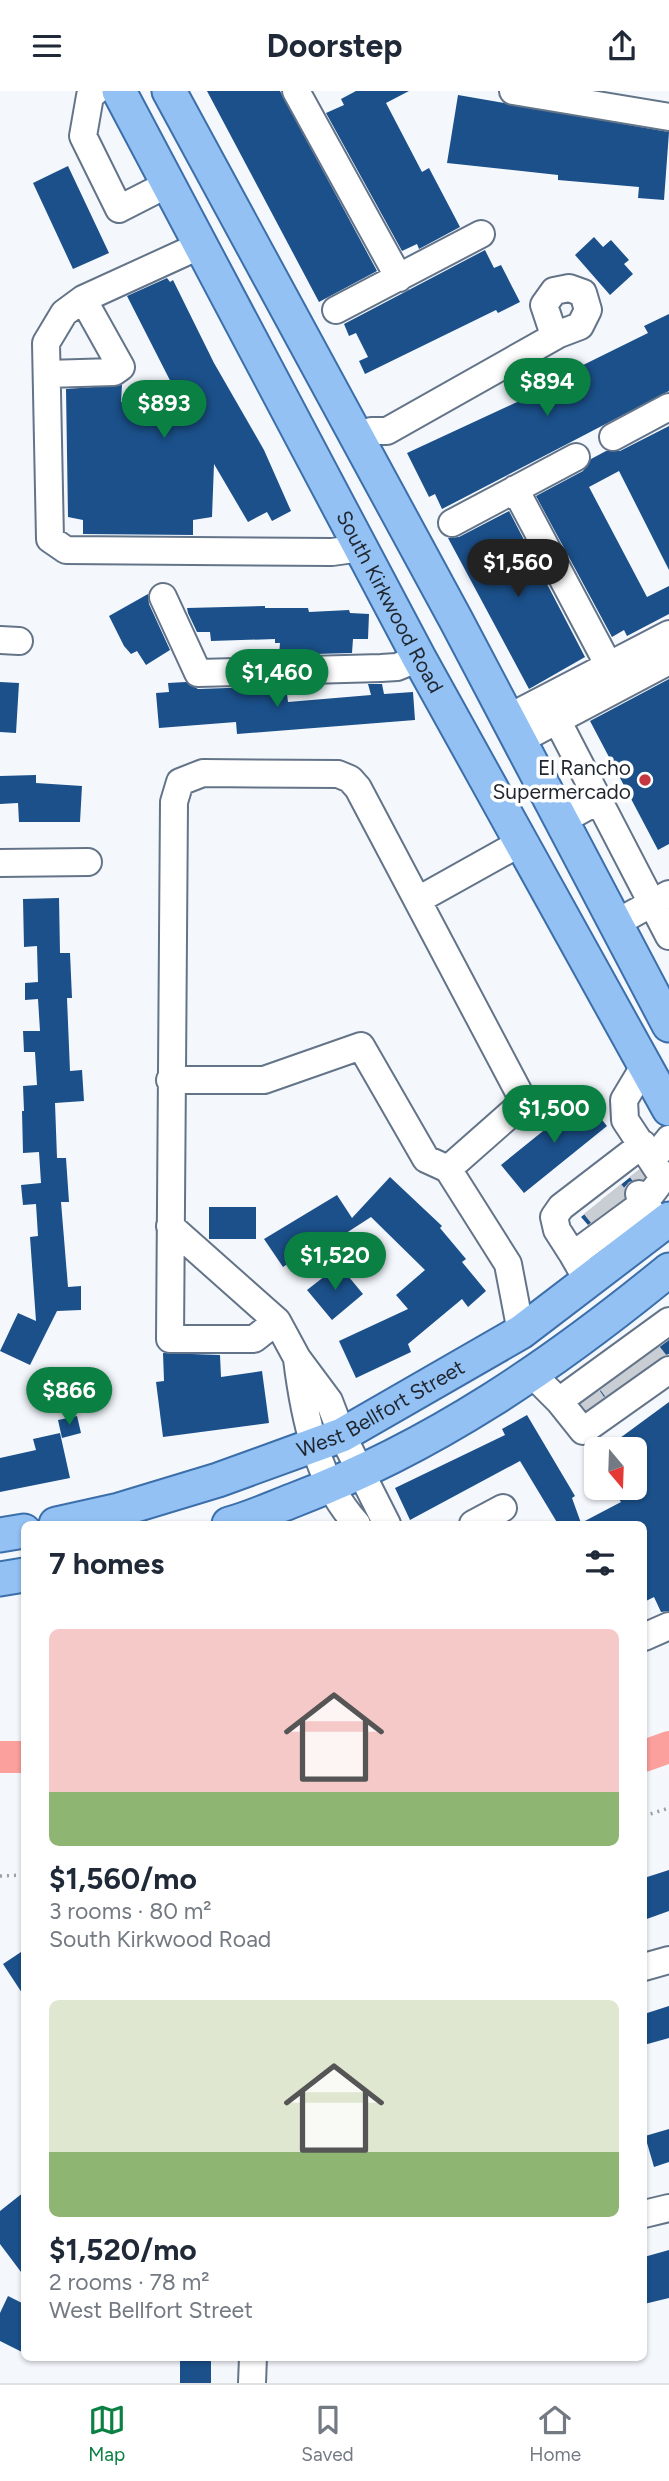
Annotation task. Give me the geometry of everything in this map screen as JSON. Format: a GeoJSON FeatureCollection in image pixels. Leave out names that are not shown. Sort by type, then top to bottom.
{"type":"FeatureCollection","features":[{"type":"Feature","properties":{"kind":"main road","name":"South Kirkwood Road"},"geometry":{"type":"LineString","coordinates":[[119,91],[419,657],[669,1109]]}},
{"type":"Feature","properties":{"kind":"main road"},"geometry":{"type":"LineString","coordinates":[[169,91],[238,223],[364,435],[456,620],[561,821],[666,1010]]}},
{"type":"Feature","properties":{"kind":"main road"},"geometry":{"type":"LineString","coordinates":[[199,246],[238,223]]}},
{"type":"Feature","properties":{"kind":"main road"},"geometry":{"type":"LineString","coordinates":[[317,464],[364,435]]}},
{"type":"Feature","properties":{"kind":"main road"},"geometry":{"type":"LineString","coordinates":[[419,657],[456,620]]}},
{"type":"Feature","properties":{"kind":"main road"},"geometry":{"type":"LineString","coordinates":[[522,842],[561,821]]}},
{"type":"Feature","properties":{"kind":"main road","name":"West Bellfort Street"},"geometry":{"type":"LineString","coordinates":[[84,1521],[121,1517],[329,1440],[521,1332],[581,1269],[624,1194]]}},
{"type":"Feature","properties":{"kind":"main road"},"geometry":{"type":"LineString","coordinates":[[237,1521],[329,1487],[491,1403],[609,1319],[669,1269]]}},
{"type":"Feature","properties":{"kind":"main road"},"geometry":{"type":"LineString","coordinates":[[0,1535],[21,1532]]}},
{"type":"Feature","properties":{"kind":"main road"},"geometry":{"type":"LineString","coordinates":[[0,1579],[21,1576]]}},
{"type":"Feature","properties":{"kind":"street"},"geometry":{"type":"LineString","coordinates":[[96,91],[90,96],[83,136],[119,209],[168,184]]}},
{"type":"Feature","properties":{"kind":"street"},"geometry":{"type":"LineString","coordinates":[[296,91],[399,278]]}},
{"type":"Feature","properties":{"kind":"street"},"geometry":{"type":"LineString","coordinates":[[513,91],[669,117]]}},
{"type":"Feature","properties":{"kind":"street"},"geometry":{"type":"LineString","coordinates":[[337,310],[481,234]]}},
{"type":"Feature","properties":{"kind":"street"},"geometry":{"type":"LineString","coordinates":[[199,246],[83,299],[64,313],[46,343],[50,539],[66,550],[332,552],[361,548]]}},
{"type":"Feature","properties":{"kind":"street"},"geometry":{"type":"LineString","coordinates":[[47,374],[114,372],[121,367],[83,299]]}},
{"type":"Feature","properties":{"kind":"street"},"geometry":{"type":"LineString","coordinates":[[364,435],[387,431],[553,326]]}},
{"type":"Feature","properties":{"kind":"street"},"geometry":{"type":"LineString","coordinates":[[613,437],[669,408]]}},
{"type":"Feature","properties":{"kind":"street"},"geometry":{"type":"LineString","coordinates":[[452,523],[576,457]]}},
{"type":"Feature","properties":{"kind":"street"},"geometry":{"type":"LineString","coordinates":[[515,489],[609,666]]}},
{"type":"Feature","properties":{"kind":"street"},"geometry":{"type":"LineString","coordinates":[[163,597],[198,673],[397,667],[419,657]]}},
{"type":"Feature","properties":{"kind":"street"},"geometry":{"type":"LineString","coordinates":[[514,729],[609,666],[669,634]]}},
{"type":"Feature","properties":{"kind":"street"},"geometry":{"type":"LineString","coordinates":[[514,729],[557,720],[669,661]]}},
{"type":"Feature","properties":{"kind":"street"},"geometry":{"type":"LineString","coordinates":[[557,720],[598,800],[660,898],[669,936]]}},
{"type":"Feature","properties":{"kind":"street"},"geometry":{"type":"LineString","coordinates":[[277,1321],[254,1339],[170,1339],[174,802],[180,782],[203,773],[338,774],[350,779],[418,900],[524,1102],[448,1169]]}},
{"type":"Feature","properties":{"kind":"street"},"geometry":{"type":"LineString","coordinates":[[561,821],[598,800]]}},
{"type":"Feature","properties":{"kind":"street"},"geometry":{"type":"LineString","coordinates":[[418,900],[522,842]]}},
{"type":"Feature","properties":{"kind":"street"},"geometry":{"type":"LineString","coordinates":[[0,863],[88,862]]}},
{"type":"Feature","properties":{"kind":"street"},"geometry":{"type":"LineString","coordinates":[[616,923],[660,898]]}},
{"type":"Feature","properties":{"kind":"street"},"geometry":{"type":"LineString","coordinates":[[170,1080],[264,1080],[362,1046],[426,1159],[448,1169],[509,1264],[521,1332]]}},
{"type":"Feature","properties":{"kind":"street"},"geometry":{"type":"LineString","coordinates":[[624,1194],[554,1217],[557,1230],[581,1269],[624,1194],[624,1100],[645,1065]]}},
{"type":"Feature","properties":{"kind":"street"},"geometry":{"type":"LineString","coordinates":[[170,1226],[277,1321],[297,1357],[329,1401],[329,1487],[355,1521]]}},
{"type":"Feature","properties":{"kind":"street"},"geometry":{"type":"LineString","coordinates":[[609,1319],[640,1362]]}},
{"type":"Feature","properties":{"kind":"street"},"geometry":{"type":"LineString","coordinates":[[585,1401],[640,1362]]}},
{"type":"Feature","properties":{"kind":"street"},"geometry":{"type":"LineString","coordinates":[[585,1401],[640,1362]]}},
{"type":"Feature","properties":{"kind":"street"},"geometry":{"type":"LineString","coordinates":[[533,1375],[585,1401]]}},
{"type":"Feature","properties":{"kind":"street"},"geometry":{"type":"LineString","coordinates":[[329,1440],[361,1472],[386,1521]]}},
{"type":"Feature","properties":{"kind":"street"},"geometry":{"type":"LineString","coordinates":[[478,1521],[503,1508]]}},
{"type":"Feature","properties":{"kind":"street"},"geometry":{"type":"LineString","coordinates":[[647,1636],[669,1626]]}},
{"type":"Feature","properties":{"kind":"street"},"geometry":{"type":"LineString","coordinates":[[647,1966],[669,1960]]}},
{"type":"Feature","properties":{"kind":"street"},"geometry":{"type":"LineString","coordinates":[[647,2213],[669,2208]]}},
{"type":"Feature","properties":{"kind":"street"},"geometry":{"type":"LineString","coordinates":[[252,2383],[253,2361]]}},
{"type":"Feature","properties":{"kind":"path"},"geometry":{"type":"LineString","coordinates":[[647,1815],[669,1808]]}},
{"type":"Feature","properties":{"kind":"path"},"geometry":{"type":"LineString","coordinates":[[0,1876],[21,1875]]}},
{"type":"Feature","properties":{"kind":"building"},"geometry":{"type":"Polygon","coordinates":[[[207,91],[280,91],[377,271],[319,302],[207,91]]]}},
{"type":"Feature","properties":{"kind":"building"},"geometry":{"type":"Polygon","coordinates":[[[356,91],[409,91],[386,103],[422,172],[429,168],[460,227],[419,249],[417,244],[402,251],[326,113],[344,105],[341,99],[356,91]]]}},
{"type":"Feature","properties":{"kind":"building"},"geometry":{"type":"Polygon","coordinates":[[[458,95],[669,132],[664,200],[638,198],[639,187],[558,180],[558,175],[447,163],[458,95]]]}},
{"type":"Feature","properties":{"kind":"building"},"geometry":{"type":"Polygon","coordinates":[[[68,166],[109,253],[73,269],[33,183],[68,166]]]}},
{"type":"Feature","properties":{"kind":"building"},"geometry":{"type":"Polygon","coordinates":[[[594,237],[603,247],[611,240],[629,260],[624,264],[633,274],[610,295],[575,255],[594,237]]]}},
{"type":"Feature","properties":{"kind":"building"},"geometry":{"type":"Polygon","coordinates":[[[485,250],[494,268],[501,265],[520,302],[498,313],[496,310],[365,374],[359,361],[368,357],[356,333],[349,336],[344,324],[485,250]]]}},
{"type":"Feature","properties":{"kind":"building"},"geometry":{"type":"Polygon","coordinates":[[[167,278],[170,282],[173,280],[214,363],[264,450],[291,511],[272,521],[267,512],[248,522],[214,464],[212,517],[193,520],[193,535],[83,534],[83,520],[68,517],[66,389],[122,385],[121,402],[181,402],[127,296],[167,278]]]}},
{"type":"Feature","properties":{"kind":"building"},"geometry":{"type":"Polygon","coordinates":[[[669,314],[669,391],[442,509],[435,494],[429,497],[407,453],[558,383],[553,374],[573,365],[575,369],[648,333],[644,326],[669,314]]]}},
{"type":"Feature","properties":{"kind":"building"},"geometry":{"type":"Polygon","coordinates":[[[669,426],[669,570],[619,471],[589,487],[647,597],[669,586],[669,614],[627,636],[624,630],[612,637],[536,496],[583,471],[591,459],[606,451],[620,451],[669,426]]]}},
{"type":"Feature","properties":{"kind":"building"},"geometry":{"type":"Polygon","coordinates":[[[509,511],[585,657],[529,689],[448,538],[459,537],[509,511]]]}},
{"type":"Feature","properties":{"kind":"building"},"geometry":{"type":"Polygon","coordinates":[[[148,594],[149,604],[170,650],[146,665],[137,651],[131,654],[124,646],[109,616],[148,594]]]}},
{"type":"Feature","properties":{"kind":"building"},"geometry":{"type":"Polygon","coordinates":[[[187,608],[308,608],[309,612],[349,610],[350,613],[369,614],[368,639],[353,639],[352,653],[279,655],[280,643],[275,643],[275,639],[211,641],[210,632],[197,632],[187,608]]]}},
{"type":"Feature","properties":{"kind":"building","name":"El Rancho Supermercado"},"geometry":{"type":"Polygon","coordinates":[[[669,679],[669,844],[658,850],[590,721],[669,679]]]}},
{"type":"Feature","properties":{"kind":"building"},"geometry":{"type":"Polygon","coordinates":[[[0,682],[19,683],[16,733],[0,732],[0,682]]]}},
{"type":"Feature","properties":{"kind":"building"},"geometry":{"type":"Polygon","coordinates":[[[186,682],[198,689],[286,686],[288,702],[371,695],[368,684],[382,684],[384,694],[413,692],[415,720],[237,734],[236,722],[159,728],[156,693],[169,692],[168,683],[186,682]]]}},
{"type":"Feature","properties":{"kind":"building"},"geometry":{"type":"Polygon","coordinates":[[[36,775],[36,783],[82,786],[80,822],[19,822],[18,803],[0,804],[0,776],[36,775]]]}},
{"type":"Feature","properties":{"kind":"building"},"geometry":{"type":"Polygon","coordinates":[[[59,898],[60,953],[70,953],[72,998],[67,998],[70,1071],[82,1070],[84,1101],[55,1103],[57,1158],[66,1158],[69,1202],[61,1202],[68,1287],[81,1286],[81,1310],[57,1311],[30,1365],[0,1351],[18,1313],[36,1321],[30,1237],[38,1236],[36,1204],[23,1205],[21,1185],[41,1183],[39,1152],[23,1153],[23,1086],[37,1085],[35,1052],[24,1052],[23,1031],[40,1031],[38,999],[25,1000],[25,983],[38,982],[37,946],[24,947],[23,899],[59,898]]]}},
{"type":"Feature","properties":{"kind":"building"},"geometry":{"type":"Polygon","coordinates":[[[584,1098],[607,1126],[524,1193],[501,1165],[584,1098]]]}},
{"type":"Feature","properties":{"kind":"building"},"geometry":{"type":"Polygon","coordinates":[[[639,1170],[643,1179],[629,1182],[624,1188],[624,1198],[588,1225],[581,1217],[639,1170]]]}},
{"type":"Feature","properties":{"kind":"building"},"geometry":{"type":"Polygon","coordinates":[[[390,1177],[442,1226],[440,1228],[466,1259],[462,1262],[486,1291],[468,1307],[462,1299],[408,1344],[411,1352],[356,1378],[339,1341],[408,1309],[396,1295],[425,1270],[371,1217],[292,1268],[289,1263],[283,1267],[264,1239],[337,1195],[352,1218],[390,1177]]]}},
{"type":"Feature","properties":{"kind":"building"},"geometry":{"type":"Polygon","coordinates":[[[209,1207],[256,1207],[256,1239],[209,1239],[209,1207]]]}},
{"type":"Feature","properties":{"kind":"building"},"geometry":{"type":"Polygon","coordinates":[[[339,1265],[363,1294],[332,1320],[307,1290],[339,1265]]]}},
{"type":"Feature","properties":{"kind":"building"},"geometry":{"type":"Polygon","coordinates":[[[669,1340],[669,1354],[660,1357],[586,1410],[582,1404],[669,1340]]]}},
{"type":"Feature","properties":{"kind":"building"},"geometry":{"type":"Polygon","coordinates":[[[163,1353],[220,1355],[221,1377],[262,1371],[269,1423],[163,1437],[156,1382],[164,1381],[163,1353]]]}},
{"type":"Feature","properties":{"kind":"building"},"geometry":{"type":"Polygon","coordinates":[[[669,1402],[669,1611],[661,1612],[654,1597],[647,1600],[647,1521],[585,1521],[621,1502],[620,1500],[648,1500],[648,1437],[621,1437],[669,1402]]]}},
{"type":"Feature","properties":{"kind":"building"},"geometry":{"type":"Polygon","coordinates":[[[527,1415],[575,1496],[572,1498],[580,1521],[556,1521],[520,1461],[410,1520],[395,1488],[505,1435],[502,1429],[527,1415]]]}},
{"type":"Feature","properties":{"kind":"building"},"geometry":{"type":"Polygon","coordinates":[[[77,1416],[81,1433],[62,1438],[58,1420],[77,1416]]]}},
{"type":"Feature","properties":{"kind":"building"},"geometry":{"type":"Polygon","coordinates":[[[60,1433],[70,1478],[0,1492],[0,1458],[36,1450],[33,1439],[60,1433]]]}},
{"type":"Feature","properties":{"kind":"building"},"geometry":{"type":"Polygon","coordinates":[[[669,1870],[669,1911],[647,1919],[647,1877],[669,1870]]]}},
{"type":"Feature","properties":{"kind":"building"},"geometry":{"type":"Polygon","coordinates":[[[21,1952],[21,1991],[3,1964],[21,1952]]]}},
{"type":"Feature","properties":{"kind":"building"},"geometry":{"type":"Polygon","coordinates":[[[669,2006],[669,2038],[647,2044],[647,2013],[669,2006]]]}},
{"type":"Feature","properties":{"kind":"building"},"geometry":{"type":"Polygon","coordinates":[[[669,2129],[669,2162],[654,2167],[647,2135],[669,2129]]]}},
{"type":"Feature","properties":{"kind":"building"},"geometry":{"type":"Polygon","coordinates":[[[21,2194],[21,2272],[0,2244],[0,2211],[21,2194]]]}},
{"type":"Feature","properties":{"kind":"building"},"geometry":{"type":"Polygon","coordinates":[[[669,2250],[669,2298],[647,2303],[647,2256],[669,2250]]]}},
{"type":"Feature","properties":{"kind":"building"},"geometry":{"type":"Polygon","coordinates":[[[8,2296],[21,2302],[21,2352],[0,2341],[0,2313],[8,2296]]]}},
{"type":"Feature","properties":{"kind":"building"},"geometry":{"type":"Polygon","coordinates":[[[180,2361],[211,2361],[211,2383],[180,2383],[180,2361]]]}},
{"type":"Feature","properties":{"kind":"waterway"},"geometry":{"type":"LineString","coordinates":[[647,1755],[669,1747]]}},
{"type":"Feature","properties":{"kind":"waterway"},"geometry":{"type":"LineString","coordinates":[[0,1757],[21,1757]]}},
{"type":"Feature","properties":{"kind":"tunnel"},"geometry":{"type":"LineString","coordinates":[[640,1169],[651,1184]]}},
{"type":"Feature","properties":{"kind":"tunnel"},"geometry":{"type":"LineString","coordinates":[[611,1192],[623,1207]]}},
{"type":"Feature","properties":{"kind":"tunnel"},"geometry":{"type":"LineString","coordinates":[[594,1206],[606,1221]]}},
{"type":"Feature","properties":{"kind":"tunnel"},"geometry":{"type":"LineString","coordinates":[[645,1349],[657,1364]]}},
{"type":"Feature","properties":{"kind":"tunnel"},"geometry":{"type":"LineString","coordinates":[[627,1362],[638,1377]]}},
{"type":"Feature","properties":{"kind":"tunnel"},"geometry":{"type":"LineString","coordinates":[[607,1377],[618,1392]]}},
{"type":"Feature","properties":{"kind":"tunnel"},"geometry":{"type":"LineString","coordinates":[[585,1392],[596,1408]]}},
{"type":"Feature","properties":{"kind":"place","name":"El Rancho Supermercado"},"geometry":{"type":"Point","coordinates":[645,780]}}]}
